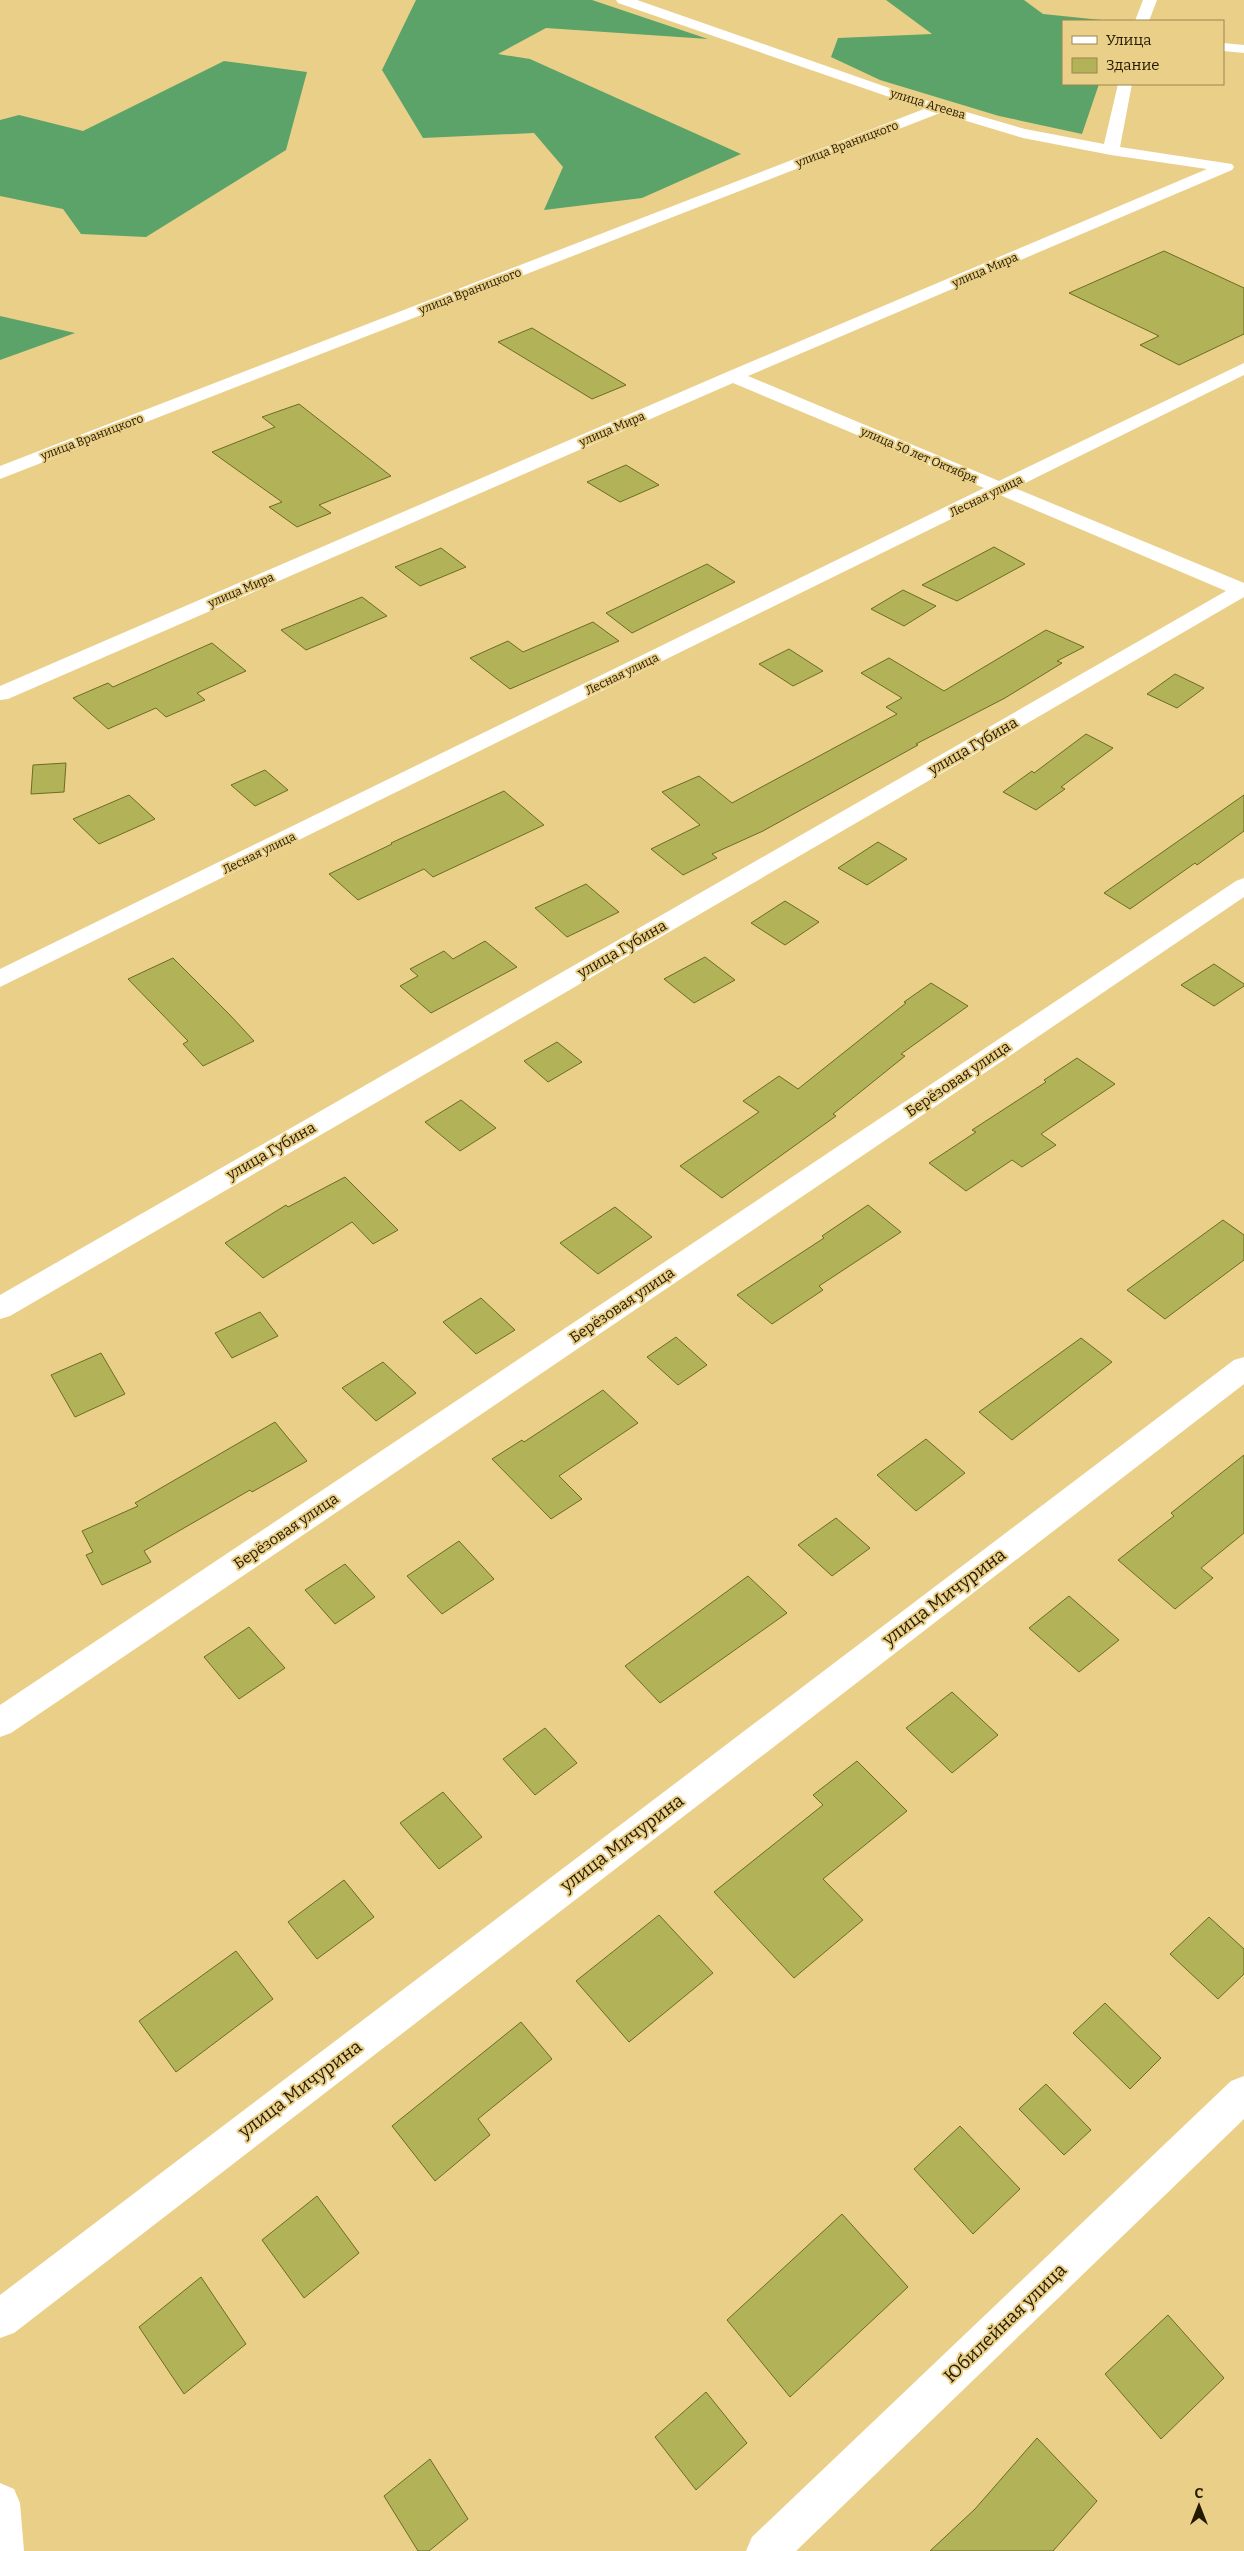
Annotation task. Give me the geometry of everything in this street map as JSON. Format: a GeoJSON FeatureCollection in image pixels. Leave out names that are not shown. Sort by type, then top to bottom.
{"type":"FeatureCollection","features":[{"type":"Feature","properties":{"kind":"street","name":"улица Агеева"},"geometry":{"type":"LineString","coordinates":[[623,0],[940,108],[1023,132],[1111,150],[1235,168]]}},
{"type":"Feature","properties":{"kind":"street"},"geometry":{"type":"LineString","coordinates":[[1142,20],[1150,0]]}},
{"type":"Feature","properties":{"kind":"street"},"geometry":{"type":"LineString","coordinates":[[1224,47],[1244,49]]}},
{"type":"Feature","properties":{"kind":"street"},"geometry":{"type":"LineString","coordinates":[[1111,150],[1125,85]]}},
{"type":"Feature","properties":{"kind":"street","name":"улица Враницкого"},"geometry":{"type":"LineString","coordinates":[[0,473],[940,108]]}},
{"type":"Feature","properties":{"kind":"street","name":"улица Мира"},"geometry":{"type":"LineString","coordinates":[[0,694],[734,376],[1235,168]]}},
{"type":"Feature","properties":{"kind":"street","name":"Лесная улица"},"geometry":{"type":"LineString","coordinates":[[0,979],[1000,490],[1244,368]]}},
{"type":"Feature","properties":{"kind":"street","name":"улица 50 лет Октября"},"geometry":{"type":"LineString","coordinates":[[734,376],[1000,490],[1244,590]]}},
{"type":"Feature","properties":{"kind":"street","name":"улица Губина"},"geometry":{"type":"LineString","coordinates":[[0,1308],[1244,590]]}},
{"type":"Feature","properties":{"kind":"street","name":"Берёзовая улица"},"geometry":{"type":"LineString","coordinates":[[0,1723],[1244,886]]}},
{"type":"Feature","properties":{"kind":"street","name":"улица Мичурина"},"geometry":{"type":"LineString","coordinates":[[0,2319],[1244,1368]]}},
{"type":"Feature","properties":{"kind":"street"},"geometry":{"type":"LineString","coordinates":[[0,1714],[0,1739]]}},
{"type":"Feature","properties":{"kind":"street","name":"Юбилейная улица"},"geometry":{"type":"LineString","coordinates":[[766,2551],[1244,2094]]}},
{"type":"Feature","properties":{"kind":"street"},"geometry":{"type":"LineString","coordinates":[[0,2503],[4,2551]]}},
{"type":"Feature","properties":{"kind":"green space"},"geometry":{"type":"Polygon","coordinates":[[[416,0],[592,0],[708,39],[546,28],[498,54],[530,59],[741,154],[642,198],[544,210],[563,167],[534,133],[423,138],[382,70],[416,0]]]}},
{"type":"Feature","properties":{"kind":"green space"},"geometry":{"type":"Polygon","coordinates":[[[886,0],[1024,0],[1043,14],[1101,20],[1062,20],[1062,85],[1099,85],[1082,134],[999,116],[880,80],[831,57],[838,38],[932,34],[886,0]]]}},
{"type":"Feature","properties":{"kind":"green space"},"geometry":{"type":"Polygon","coordinates":[[[224,61],[307,72],[286,150],[146,237],[81,234],[63,209],[0,196],[0,120],[19,115],[83,131],[224,61]]]}},
{"type":"Feature","properties":{"kind":"green space"},"geometry":{"type":"Polygon","coordinates":[[[0,316],[75,333],[0,360],[0,316]]]}},
{"type":"Feature","properties":{"kind":"building"},"geometry":{"type":"Polygon","coordinates":[[[1164,251],[1244,288],[1244,334],[1179,365],[1140,345],[1159,336],[1069,293],[1164,251]]]}},
{"type":"Feature","properties":{"kind":"building"},"geometry":{"type":"Polygon","coordinates":[[[532,328],[626,385],[592,399],[498,342],[532,328]]]}},
{"type":"Feature","properties":{"kind":"building"},"geometry":{"type":"Polygon","coordinates":[[[299,404],[391,476],[319,505],[331,513],[297,527],[269,507],[282,502],[212,452],[275,427],[262,417],[299,404]]]}},
{"type":"Feature","properties":{"kind":"building"},"geometry":{"type":"Polygon","coordinates":[[[626,465],[659,485],[620,502],[587,482],[626,465]]]}},
{"type":"Feature","properties":{"kind":"building"},"geometry":{"type":"Polygon","coordinates":[[[994,547],[1025,564],[957,601],[922,585],[994,547]]]}},
{"type":"Feature","properties":{"kind":"building"},"geometry":{"type":"Polygon","coordinates":[[[441,548],[466,567],[420,586],[395,567],[441,548]]]}},
{"type":"Feature","properties":{"kind":"building"},"geometry":{"type":"Polygon","coordinates":[[[707,564],[735,582],[632,633],[606,613],[707,564]]]}},
{"type":"Feature","properties":{"kind":"building"},"geometry":{"type":"Polygon","coordinates":[[[903,590],[936,606],[904,626],[871,609],[903,590]]]}},
{"type":"Feature","properties":{"kind":"building"},"geometry":{"type":"Polygon","coordinates":[[[362,597],[387,616],[306,650],[281,630],[362,597]]]}},
{"type":"Feature","properties":{"kind":"building"},"geometry":{"type":"Polygon","coordinates":[[[593,622],[619,641],[510,689],[470,658],[508,641],[523,652],[593,622]]]}},
{"type":"Feature","properties":{"kind":"building"},"geometry":{"type":"Polygon","coordinates":[[[1046,630],[1084,647],[1057,661],[1062,663],[1005,698],[916,744],[918,745],[763,831],[712,854],[717,858],[683,875],[651,849],[700,825],[662,792],[699,776],[732,803],[897,714],[886,707],[902,698],[861,673],[889,658],[944,691],[1046,630]]]}},
{"type":"Feature","properties":{"kind":"building"},"geometry":{"type":"Polygon","coordinates":[[[212,643],[246,671],[197,693],[205,700],[166,717],[156,708],[108,729],[73,698],[108,683],[113,687],[212,643]]]}},
{"type":"Feature","properties":{"kind":"building"},"geometry":{"type":"Polygon","coordinates":[[[789,649],[823,671],[793,686],[759,664],[789,649]]]}},
{"type":"Feature","properties":{"kind":"building"},"geometry":{"type":"Polygon","coordinates":[[[1175,674],[1204,688],[1177,708],[1147,694],[1175,674]]]}},
{"type":"Feature","properties":{"kind":"building"},"geometry":{"type":"Polygon","coordinates":[[[1086,734],[1113,748],[1061,787],[1065,789],[1036,810],[1003,792],[1032,771],[1034,773],[1086,734]]]}},
{"type":"Feature","properties":{"kind":"building"},"geometry":{"type":"Polygon","coordinates":[[[66,763],[64,792],[31,794],[33,765],[66,763]]]}},
{"type":"Feature","properties":{"kind":"building"},"geometry":{"type":"Polygon","coordinates":[[[265,770],[288,790],[255,806],[231,785],[265,770]]]}},
{"type":"Feature","properties":{"kind":"building"},"geometry":{"type":"Polygon","coordinates":[[[504,791],[544,825],[433,877],[424,869],[358,900],[329,874],[391,843],[504,791]]]}},
{"type":"Feature","properties":{"kind":"building"},"geometry":{"type":"Polygon","coordinates":[[[129,795],[155,819],[99,844],[73,819],[129,795]]]}},
{"type":"Feature","properties":{"kind":"building"},"geometry":{"type":"Polygon","coordinates":[[[1244,795],[1244,831],[1197,865],[1195,863],[1130,909],[1104,893],[1244,795]]]}},
{"type":"Feature","properties":{"kind":"building"},"geometry":{"type":"Polygon","coordinates":[[[878,842],[907,859],[867,885],[838,868],[878,842]]]}},
{"type":"Feature","properties":{"kind":"building"},"geometry":{"type":"Polygon","coordinates":[[[586,884],[619,912],[567,937],[535,908],[586,884]]]}},
{"type":"Feature","properties":{"kind":"building"},"geometry":{"type":"Polygon","coordinates":[[[785,901],[819,922],[785,945],[751,923],[785,901]]]}},
{"type":"Feature","properties":{"kind":"building"},"geometry":{"type":"Polygon","coordinates":[[[485,941],[517,967],[431,1013],[400,986],[418,976],[410,969],[444,951],[453,959],[485,941]]]}},
{"type":"Feature","properties":{"kind":"building"},"geometry":{"type":"Polygon","coordinates":[[[705,957],[735,980],[694,1003],[664,979],[705,957]]]}},
{"type":"Feature","properties":{"kind":"building"},"geometry":{"type":"Polygon","coordinates":[[[173,958],[254,1041],[203,1066],[183,1044],[188,1041],[128,979],[173,958]]]}},
{"type":"Feature","properties":{"kind":"building"},"geometry":{"type":"Polygon","coordinates":[[[1214,964],[1244,984],[1244,986],[1214,1006],[1181,985],[1214,964]]]}},
{"type":"Feature","properties":{"kind":"building"},"geometry":{"type":"Polygon","coordinates":[[[931,983],[968,1006],[901,1054],[905,1056],[833,1114],[836,1116],[722,1198],[680,1166],[759,1112],[743,1101],[779,1076],[798,1089],[906,1003],[904,1002],[931,983]]]}},
{"type":"Feature","properties":{"kind":"building"},"geometry":{"type":"Polygon","coordinates":[[[557,1042],[582,1062],[548,1082],[524,1061],[557,1042]]]}},
{"type":"Feature","properties":{"kind":"building"},"geometry":{"type":"Polygon","coordinates":[[[1077,1058],[1115,1084],[1041,1134],[1056,1145],[1022,1167],[1012,1160],[966,1191],[929,1163],[976,1132],[972,1130],[1046,1082],[1044,1080],[1077,1058]]]}},
{"type":"Feature","properties":{"kind":"building"},"geometry":{"type":"Polygon","coordinates":[[[461,1100],[496,1128],[460,1151],[425,1122],[461,1100]]]}},
{"type":"Feature","properties":{"kind":"building"},"geometry":{"type":"Polygon","coordinates":[[[345,1177],[398,1230],[373,1244],[352,1222],[263,1278],[225,1243],[286,1205],[288,1207],[345,1177]]]}},
{"type":"Feature","properties":{"kind":"building"},"geometry":{"type":"Polygon","coordinates":[[[868,1205],[901,1232],[819,1286],[823,1290],[772,1324],[737,1295],[824,1238],[822,1236],[868,1205]]]}},
{"type":"Feature","properties":{"kind":"building"},"geometry":{"type":"Polygon","coordinates":[[[615,1207],[652,1237],[598,1274],[560,1243],[615,1207]]]}},
{"type":"Feature","properties":{"kind":"building"},"geometry":{"type":"Polygon","coordinates":[[[1223,1220],[1244,1235],[1244,1260],[1165,1319],[1127,1290],[1223,1220]]]}},
{"type":"Feature","properties":{"kind":"building"},"geometry":{"type":"Polygon","coordinates":[[[481,1298],[515,1330],[476,1354],[443,1322],[481,1298]]]}},
{"type":"Feature","properties":{"kind":"building"},"geometry":{"type":"Polygon","coordinates":[[[260,1312],[278,1336],[232,1358],[215,1333],[260,1312]]]}},
{"type":"Feature","properties":{"kind":"building"},"geometry":{"type":"Polygon","coordinates":[[[676,1337],[707,1365],[678,1385],[647,1357],[676,1337]]]}},
{"type":"Feature","properties":{"kind":"building"},"geometry":{"type":"Polygon","coordinates":[[[1081,1338],[1112,1362],[1012,1440],[979,1412],[1081,1338]]]}},
{"type":"Feature","properties":{"kind":"building"},"geometry":{"type":"Polygon","coordinates":[[[101,1353],[125,1394],[75,1417],[51,1375],[101,1353]]]}},
{"type":"Feature","properties":{"kind":"building"},"geometry":{"type":"Polygon","coordinates":[[[383,1362],[416,1393],[376,1421],[342,1388],[383,1362]]]}},
{"type":"Feature","properties":{"kind":"building"},"geometry":{"type":"Polygon","coordinates":[[[603,1390],[638,1423],[559,1476],[582,1499],[551,1519],[492,1459],[522,1440],[524,1442],[603,1390]]]}},
{"type":"Feature","properties":{"kind":"building"},"geometry":{"type":"Polygon","coordinates":[[[275,1422],[307,1461],[252,1492],[250,1490],[144,1551],[151,1562],[102,1585],[86,1555],[93,1552],[82,1531],[138,1506],[135,1503],[275,1422]]]}},
{"type":"Feature","properties":{"kind":"building"},"geometry":{"type":"Polygon","coordinates":[[[926,1439],[965,1473],[916,1511],[877,1475],[926,1439]]]}},
{"type":"Feature","properties":{"kind":"building"},"geometry":{"type":"Polygon","coordinates":[[[1244,1455],[1244,1533],[1201,1568],[1213,1578],[1175,1609],[1118,1560],[1174,1516],[1171,1513],[1244,1455]]]}},
{"type":"Feature","properties":{"kind":"building"},"geometry":{"type":"Polygon","coordinates":[[[836,1518],[870,1548],[832,1576],[798,1545],[836,1518]]]}},
{"type":"Feature","properties":{"kind":"building"},"geometry":{"type":"Polygon","coordinates":[[[459,1541],[494,1579],[442,1614],[407,1576],[459,1541]]]}},
{"type":"Feature","properties":{"kind":"building"},"geometry":{"type":"Polygon","coordinates":[[[345,1564],[375,1597],[335,1624],[305,1590],[345,1564]]]}},
{"type":"Feature","properties":{"kind":"building"},"geometry":{"type":"Polygon","coordinates":[[[748,1576],[787,1613],[660,1703],[625,1666],[748,1576]]]}},
{"type":"Feature","properties":{"kind":"building"},"geometry":{"type":"Polygon","coordinates":[[[1069,1596],[1119,1640],[1079,1672],[1029,1628],[1069,1596]]]}},
{"type":"Feature","properties":{"kind":"building"},"geometry":{"type":"Polygon","coordinates":[[[249,1627],[285,1668],[239,1699],[204,1657],[249,1627]]]}},
{"type":"Feature","properties":{"kind":"building"},"geometry":{"type":"Polygon","coordinates":[[[952,1692],[998,1735],[952,1773],[906,1728],[952,1692]]]}},
{"type":"Feature","properties":{"kind":"building"},"geometry":{"type":"Polygon","coordinates":[[[545,1728],[577,1763],[535,1795],[503,1759],[545,1728]]]}},
{"type":"Feature","properties":{"kind":"building"},"geometry":{"type":"Polygon","coordinates":[[[857,1761],[907,1811],[823,1879],[863,1920],[794,1978],[714,1892],[823,1805],[813,1795],[857,1761]]]}},
{"type":"Feature","properties":{"kind":"building"},"geometry":{"type":"Polygon","coordinates":[[[443,1792],[482,1837],[439,1869],[400,1823],[443,1792]]]}},
{"type":"Feature","properties":{"kind":"building"},"geometry":{"type":"Polygon","coordinates":[[[344,1880],[374,1917],[317,1959],[288,1922],[344,1880]]]}},
{"type":"Feature","properties":{"kind":"building"},"geometry":{"type":"Polygon","coordinates":[[[659,1915],[713,1973],[629,2042],[576,1981],[659,1915]]]}},
{"type":"Feature","properties":{"kind":"building"},"geometry":{"type":"Polygon","coordinates":[[[1209,1917],[1244,1949],[1244,1974],[1218,1999],[1170,1954],[1209,1917]]]}},
{"type":"Feature","properties":{"kind":"building"},"geometry":{"type":"Polygon","coordinates":[[[236,1951],[273,1999],[176,2072],[139,2021],[236,1951]]]}},
{"type":"Feature","properties":{"kind":"building"},"geometry":{"type":"Polygon","coordinates":[[[1105,2003],[1161,2058],[1130,2089],[1073,2033],[1105,2003]]]}},
{"type":"Feature","properties":{"kind":"building"},"geometry":{"type":"Polygon","coordinates":[[[521,2022],[552,2059],[478,2119],[490,2135],[435,2181],[392,2126],[521,2022]]]}},
{"type":"Feature","properties":{"kind":"building"},"geometry":{"type":"Polygon","coordinates":[[[1046,2084],[1091,2130],[1064,2155],[1019,2109],[1046,2084]]]}},
{"type":"Feature","properties":{"kind":"building"},"geometry":{"type":"Polygon","coordinates":[[[960,2126],[1020,2189],[973,2234],[914,2169],[960,2126]]]}},
{"type":"Feature","properties":{"kind":"building"},"geometry":{"type":"Polygon","coordinates":[[[317,2196],[359,2253],[304,2298],[262,2240],[317,2196]]]}},
{"type":"Feature","properties":{"kind":"building"},"geometry":{"type":"Polygon","coordinates":[[[842,2214],[908,2287],[790,2397],[727,2320],[842,2214]]]}},
{"type":"Feature","properties":{"kind":"building"},"geometry":{"type":"Polygon","coordinates":[[[201,2277],[246,2344],[184,2394],[139,2327],[201,2277]]]}},
{"type":"Feature","properties":{"kind":"building"},"geometry":{"type":"Polygon","coordinates":[[[1168,2315],[1224,2378],[1161,2439],[1105,2374],[1168,2315]]]}},
{"type":"Feature","properties":{"kind":"building"},"geometry":{"type":"Polygon","coordinates":[[[706,2392],[747,2443],[696,2490],[655,2437],[706,2392]]]}},
{"type":"Feature","properties":{"kind":"building"},"geometry":{"type":"Polygon","coordinates":[[[1037,2438],[1097,2501],[1053,2551],[930,2551],[975,2509],[1037,2438]]]}},
{"type":"Feature","properties":{"kind":"building"},"geometry":{"type":"Polygon","coordinates":[[[430,2459],[468,2519],[429,2551],[418,2551],[384,2496],[430,2459]]]}}]}
